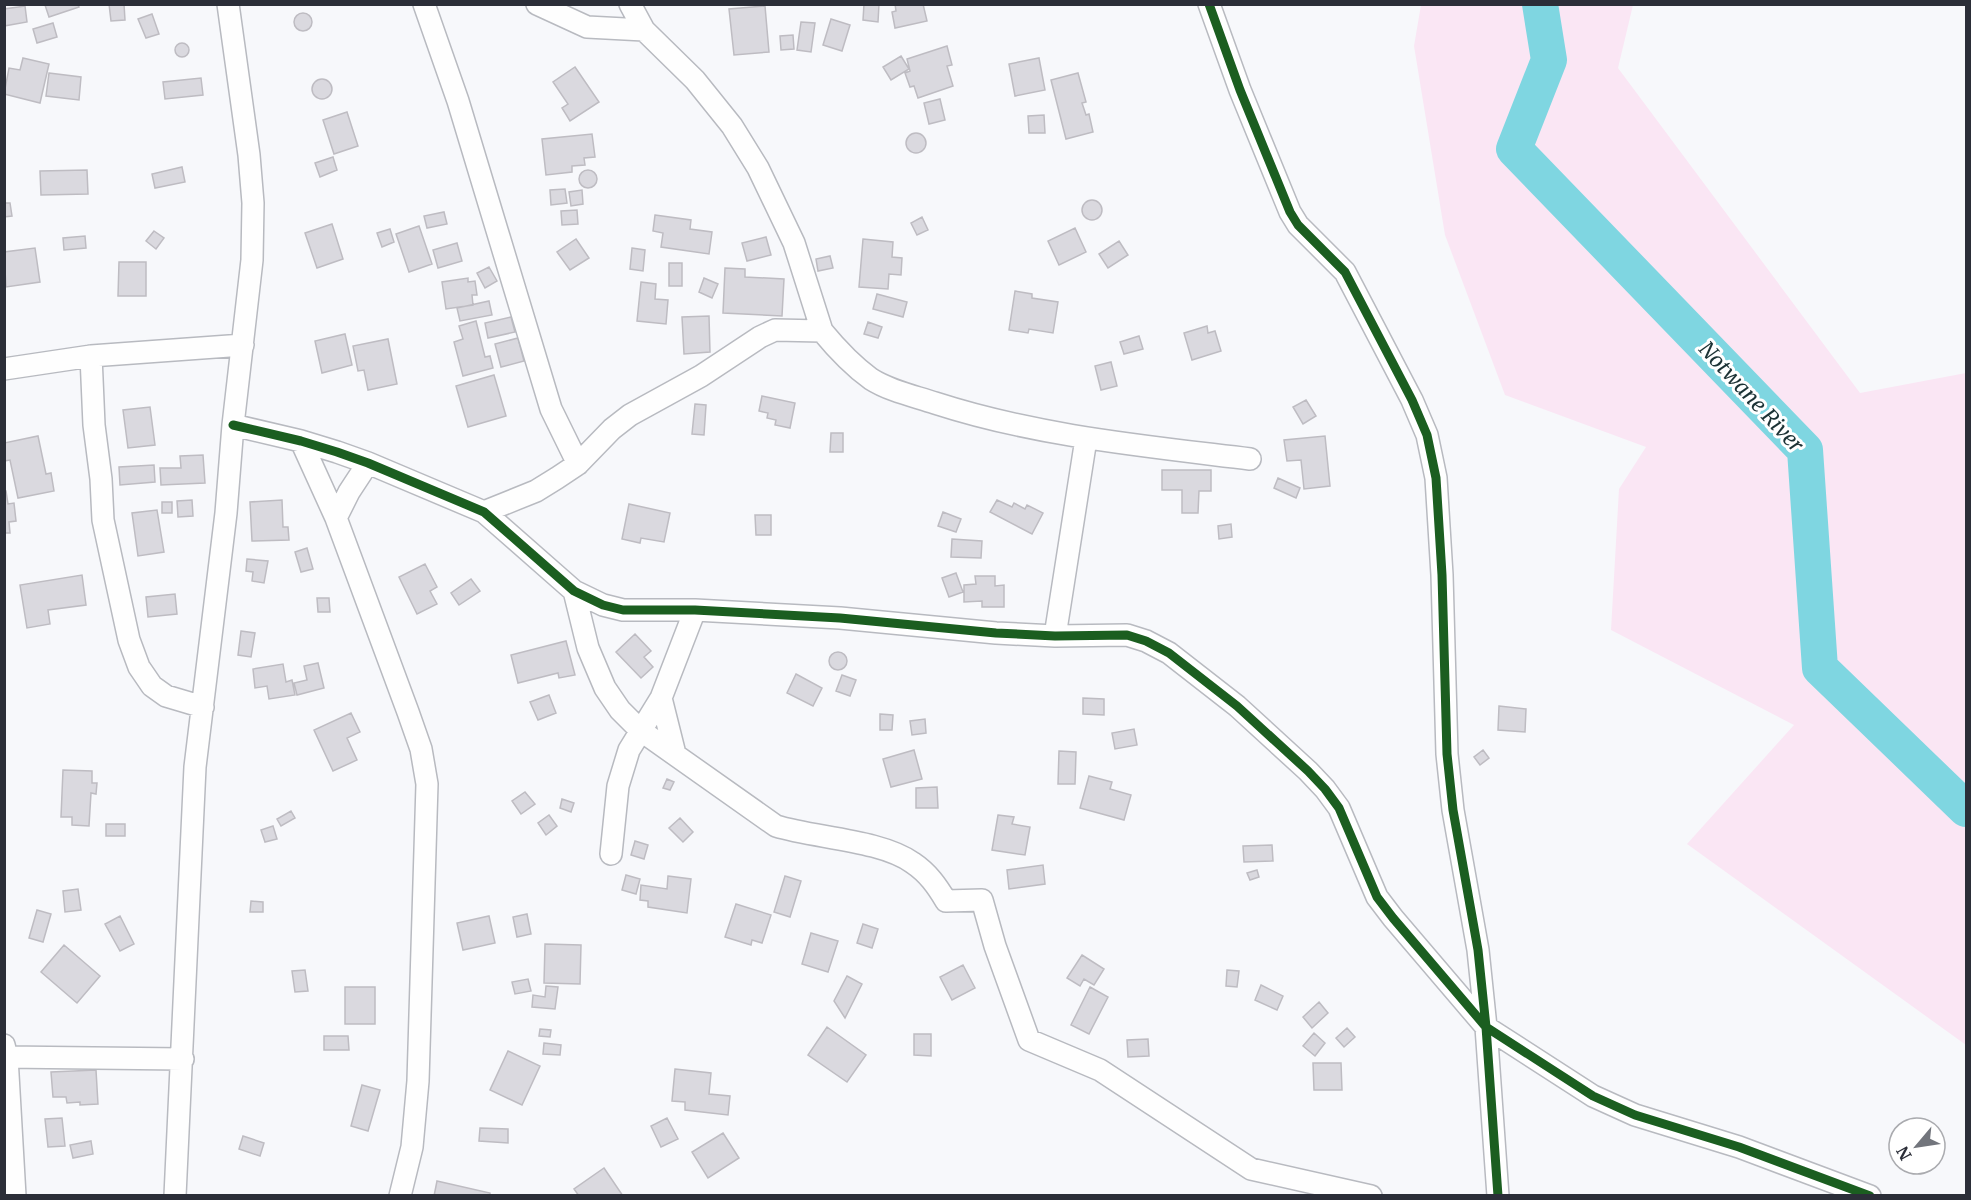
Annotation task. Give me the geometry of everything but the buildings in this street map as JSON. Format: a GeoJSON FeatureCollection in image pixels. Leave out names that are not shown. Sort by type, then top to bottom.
{"type":"FeatureCollection","features":[{"type":"Feature","properties":{"kind":"street"},"geometry":{"type":"LineString","coordinates":[[175,1196],[195,767],[226,513],[233,426],[252,260],[253,203],[249,156],[228,4]]}},
{"type":"Feature","properties":{"kind":"street"},"geometry":{"type":"LineString","coordinates":[[424,4],[458,101],[551,410],[578,464]]}},
{"type":"Feature","properties":{"kind":"street"},"geometry":{"type":"LineString","coordinates":[[537,4],[586,27],[644,30]]}},
{"type":"Feature","properties":{"kind":"street"},"geometry":{"type":"LineString","coordinates":[[630,4],[644,30],[695,80],[732,126],[758,168],[794,243],[822,332],[837,349],[870,378],[885,387],[964,412],[1086,439],[1250,459]]}},
{"type":"Feature","properties":{"kind":"street"},"geometry":{"type":"LineString","coordinates":[[1209,4],[1240,90],[1290,212],[1298,225],[1345,272],[1412,400],[1427,435],[1436,478],[1442,574],[1447,754],[1453,810],[1478,950],[1498,1196]]}},
{"type":"Feature","properties":{"kind":"street"},"geometry":{"type":"LineString","coordinates":[[484,512],[536,491],[578,464],[612,429],[630,415],[701,376],[760,337],[776,330],[822,332]]}},
{"type":"Feature","properties":{"kind":"street"},"geometry":{"type":"LineString","coordinates":[[4,369],[91,356],[243,345]]}},
{"type":"Feature","properties":{"kind":"street"},"geometry":{"type":"LineString","coordinates":[[91,356],[94,425],[101,479],[103,520],[129,640],[140,667],[152,686],[166,696],[203,707]]}},
{"type":"Feature","properties":{"kind":"street"},"geometry":{"type":"LineString","coordinates":[[233,426],[301,441],[368,463],[484,512],[574,591],[603,605],[623,610],[695,610],[840,618],[996,633],[1055,636],[1127,635],[1146,641],[1169,653],[1237,706],[1325,789],[1339,808],[1377,897],[1392,918],[1486,1027],[1593,1096],[1614,1106],[1635,1115],[1739,1147],[1870,1196]]}},
{"type":"Feature","properties":{"kind":"street"},"geometry":{"type":"LineString","coordinates":[[1055,636],[1086,439]]}},
{"type":"Feature","properties":{"kind":"street"},"geometry":{"type":"LineString","coordinates":[[301,441],[336,518],[421,749],[427,784],[418,1081],[412,1147],[400,1196]]}},
{"type":"Feature","properties":{"kind":"street"},"geometry":{"type":"LineString","coordinates":[[336,518],[349,492],[368,463]]}},
{"type":"Feature","properties":{"kind":"street"},"geometry":{"type":"LineString","coordinates":[[574,591],[588,648],[605,688],[620,710],[640,730],[776,826],[796,833],[851,842],[888,852],[912,862],[932,879],[946,901],[982,900],[995,946],[1029,1040],[1100,1070],[1251,1169],[1371,1196]]}},
{"type":"Feature","properties":{"kind":"street"},"geometry":{"type":"LineString","coordinates":[[612,854],[618,786],[629,750],[661,698],[695,610]]}},
{"type":"Feature","properties":{"kind":"street"},"geometry":{"type":"LineString","coordinates":[[661,698],[675,754]]}},
{"type":"Feature","properties":{"kind":"street"},"geometry":{"type":"LineString","coordinates":[[15,1196],[9,1172],[5,1053],[183,1059]]}},
{"type":"Feature","properties":{"kind":"shaded area"},"geometry":{"type":"Polygon","coordinates":[[[1421,5],[1633,5],[1618,68],[1860,393],[1966,373],[1966,1045],[1687,844],[1794,725],[1611,630],[1619,489],[1646,447],[1505,395],[1445,235],[1414,46],[1421,5]]]}},
{"type":"Feature","properties":{"kind":"waterway","name":"Notwane River"},"geometry":{"type":"LineString","coordinates":[[1540,4],[1549,60],[1514,149],[1805,450],[1820,668],[1966,809]]}},
{"type":"Feature","properties":{"kind":"cycle path"},"geometry":{"type":"LineString","coordinates":[[1209,4],[1240,90],[1290,212],[1298,225],[1345,272],[1412,400],[1427,435],[1436,478],[1442,575],[1447,754],[1453,810],[1478,950],[1498,1196]]}},
{"type":"Feature","properties":{"kind":"cycle path"},"geometry":{"type":"LineString","coordinates":[[233,425],[337,452],[484,512],[574,591],[603,605],[623,610],[695,610],[840,618],[996,633],[1055,636],[1127,635],[1146,641],[1169,653],[1237,706],[1325,789],[1339,808],[1377,897],[1486,1027],[1593,1096],[1635,1115],[1739,1147],[1870,1196]]}}]}
